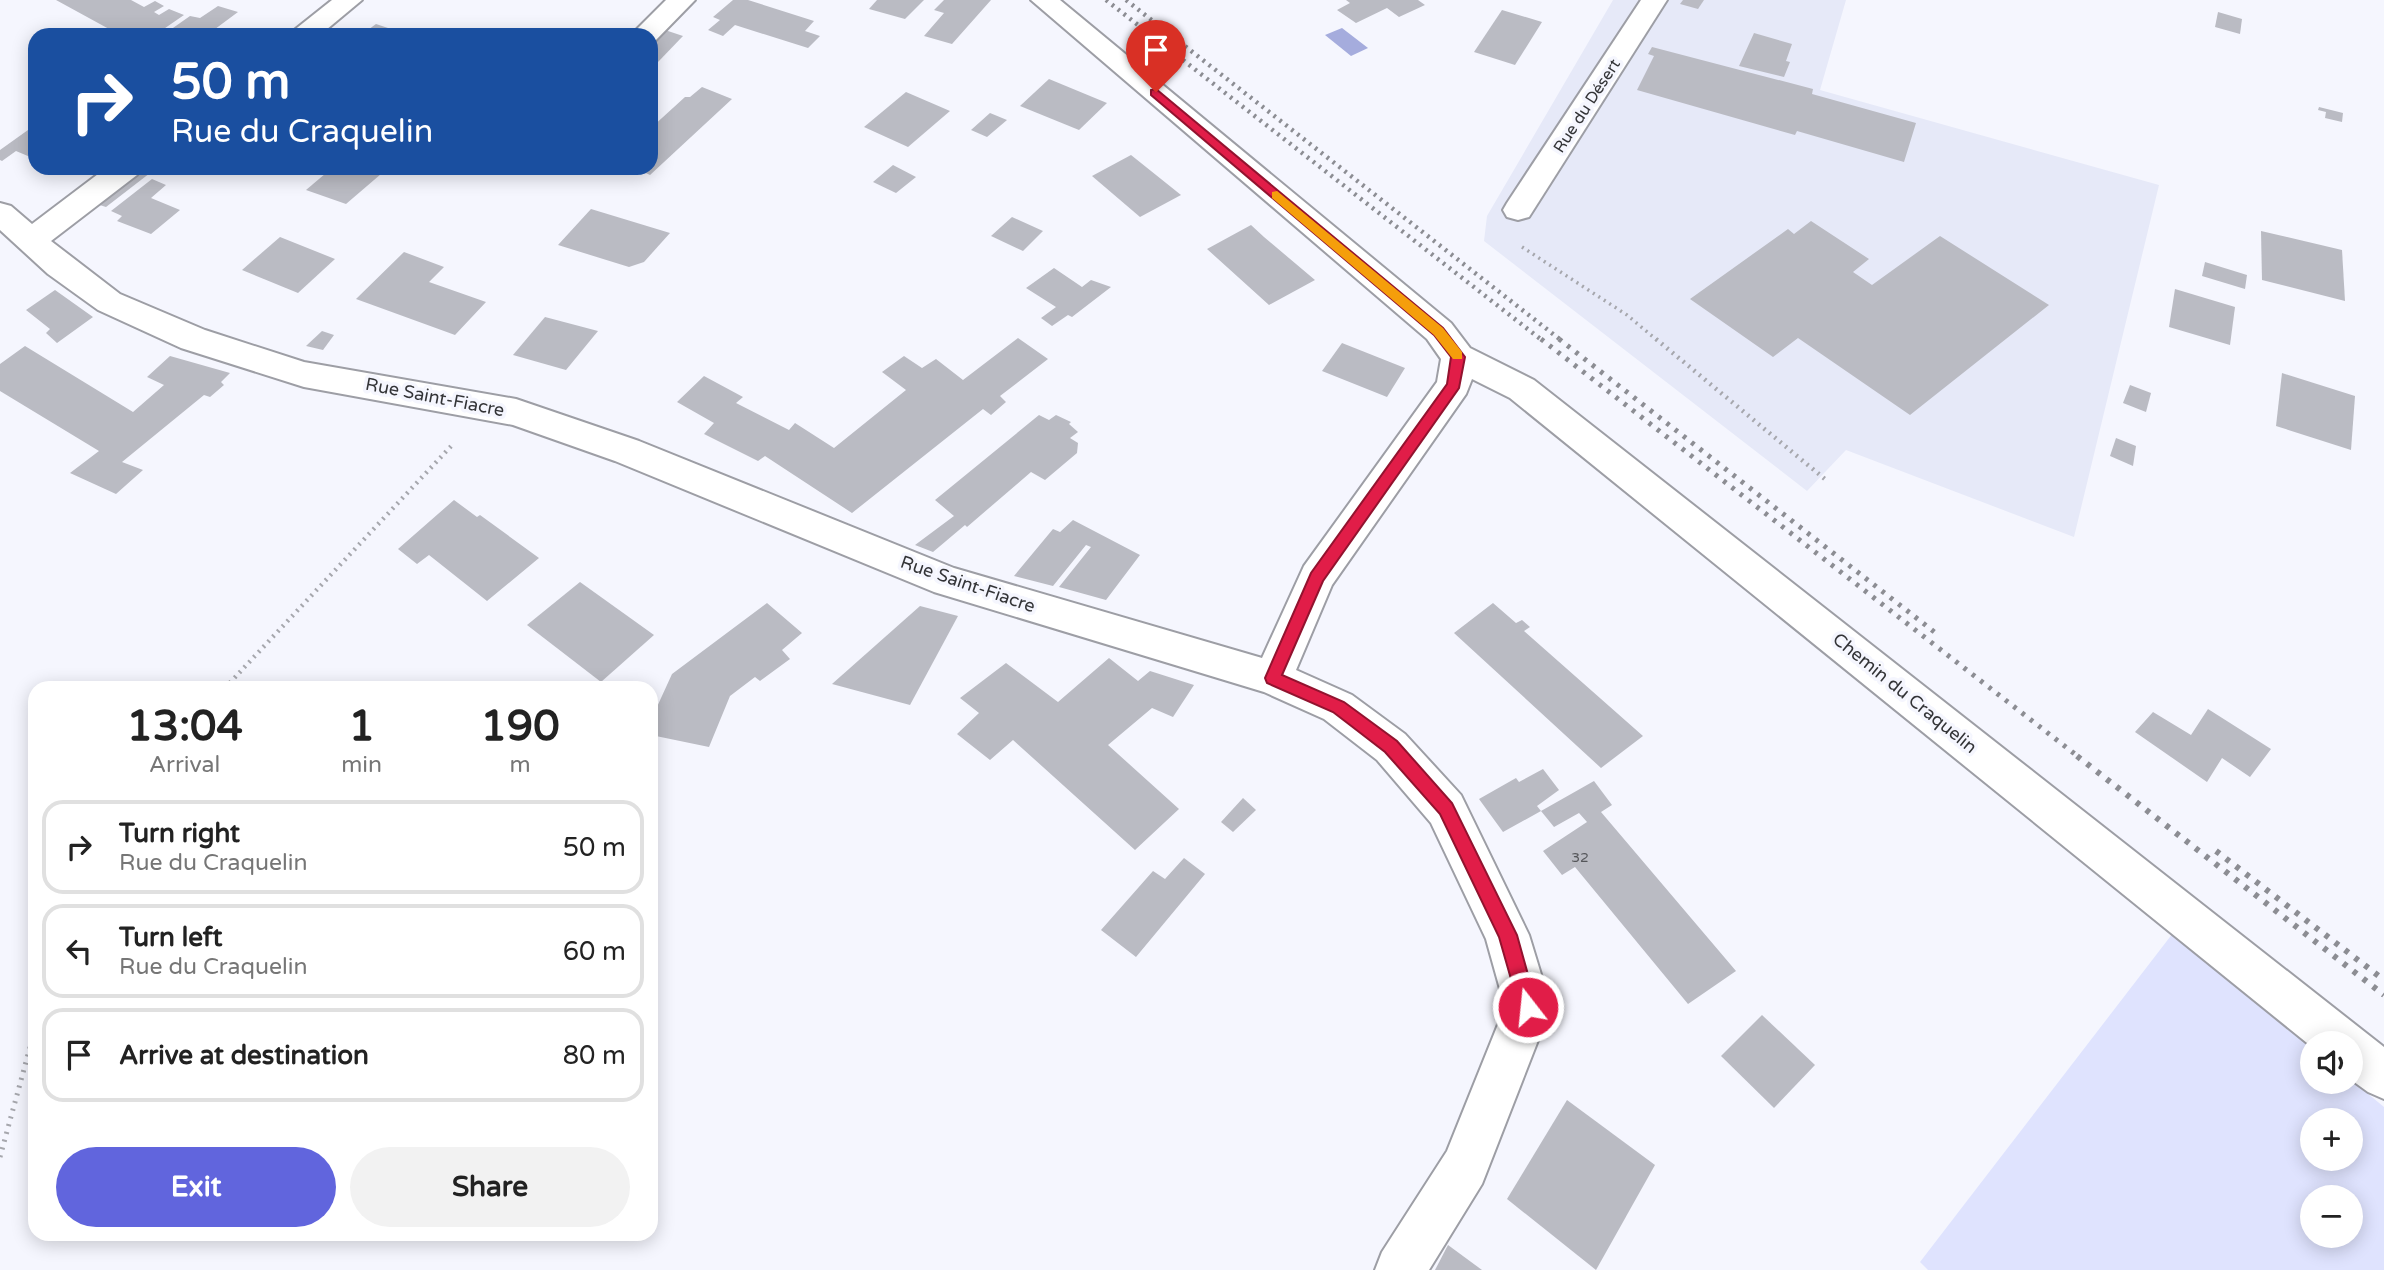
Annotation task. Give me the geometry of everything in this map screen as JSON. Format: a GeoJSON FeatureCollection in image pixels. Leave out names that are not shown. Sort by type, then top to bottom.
{"type":"FeatureCollection","features":[{"type":"Feature","properties":{"kind":"street"},"geometry":{"type":"LineString","coordinates":[[311,28],[349,0]]}},
{"type":"Feature","properties":{"kind":"street"},"geometry":{"type":"LineString","coordinates":[[652,28],[682,0]]}},
{"type":"Feature","properties":{"kind":"street"},"geometry":{"type":"LineString","coordinates":[[1044,0],[1438,331],[1458,357],[1454,385],[1317,578],[1273,678]]}},
{"type":"Feature","properties":{"kind":"street","name":"Rue du Désert"},"geometry":{"type":"LineString","coordinates":[[1518,210],[1654,0]]}},
{"type":"Feature","properties":{"kind":"street"},"geometry":{"type":"LineString","coordinates":[[30,241],[117,175]]}},
{"type":"Feature","properties":{"kind":"street","name":"Rue Saint-Fiacre"},"geometry":{"type":"LineString","coordinates":[[0,213],[30,241],[109,302],[193,339],[304,374],[516,412],[626,450],[947,581],[1273,678],[1338,707],[1391,747],[1446,808],[1507,935],[1528,1007],[1465,1167],[1399,1270]]}},
{"type":"Feature","properties":{"kind":"street","name":"Chemin du Craquelin"},"geometry":{"type":"LineString","coordinates":[[1458,357],[1522,389],[2328,1031]]}},
{"type":"Feature","properties":{"kind":"street"},"geometry":{"type":"LineString","coordinates":[[2363,1059],[2384,1076]]}},
{"type":"Feature","properties":{"kind":"path"},"geometry":{"type":"LineString","coordinates":[[1518,210],[1506,229],[1512,241],[1627,315],[1826,480]]}},
{"type":"Feature","properties":{"kind":"path"},"geometry":{"type":"LineString","coordinates":[[232,681],[489,407]]}},
{"type":"Feature","properties":{"kind":"path"},"geometry":{"type":"LineString","coordinates":[[0,1157],[28,1055]]}},
{"type":"Feature","properties":{"kind":"shaded area"},"geometry":{"type":"Polygon","coordinates":[[[1613,0],[1846,0],[1820,90],[2159,185],[2074,537],[1846,450],[1807,491],[1484,241],[1487,216],[1613,0]]]}},
{"type":"Feature","properties":{"kind":"shaded area"},"geometry":{"type":"Polygon","coordinates":[[[2173,933],[2300,1038],[2300,1094],[2363,1094],[2363,1090],[2384,1107],[2384,1270],[1928,1270],[1920,1262],[2173,933]]]}},
{"type":"Feature","properties":{"kind":"water"},"geometry":{"type":"Polygon","coordinates":[[[1342,28],[1368,48],[1351,56],[1325,35],[1342,28]]]}},
{"type":"Feature","properties":{"kind":"building"},"geometry":{"type":"Polygon","coordinates":[[[56,0],[131,0],[144,7],[155,1],[164,6],[154,12],[159,15],[169,9],[184,15],[165,28],[107,28],[56,0]]]}},
{"type":"Feature","properties":{"kind":"building"},"geometry":{"type":"Polygon","coordinates":[[[733,0],[748,0],[814,21],[805,31],[820,36],[808,48],[735,25],[723,36],[708,30],[720,20],[713,17],[733,0]]]}},
{"type":"Feature","properties":{"kind":"building"},"geometry":{"type":"Polygon","coordinates":[[[877,0],[924,0],[905,19],[869,9],[877,0]]]}},
{"type":"Feature","properties":{"kind":"building"},"geometry":{"type":"Polygon","coordinates":[[[944,0],[991,0],[952,44],[924,36],[944,13],[934,10],[944,0]]]}},
{"type":"Feature","properties":{"kind":"building"},"geometry":{"type":"Polygon","coordinates":[[[1346,0],[1418,0],[1425,5],[1399,17],[1387,8],[1356,23],[1337,10],[1350,3],[1346,0]]]}},
{"type":"Feature","properties":{"kind":"building"},"geometry":{"type":"Polygon","coordinates":[[[1683,0],[1704,0],[1698,9],[1680,4],[1683,0]]]}},
{"type":"Feature","properties":{"kind":"building"},"geometry":{"type":"Polygon","coordinates":[[[218,6],[238,12],[216,28],[173,28],[190,16],[200,18],[218,6]]]}},
{"type":"Feature","properties":{"kind":"building"},"geometry":{"type":"Polygon","coordinates":[[[1502,10],[1542,22],[1515,65],[1474,52],[1502,10]]]}},
{"type":"Feature","properties":{"kind":"building"},"geometry":{"type":"Polygon","coordinates":[[[2218,12],[2242,19],[2240,34],[2215,27],[2218,12]]]}},
{"type":"Feature","properties":{"kind":"building"},"geometry":{"type":"Polygon","coordinates":[[[376,24],[388,28],[371,28],[376,24]]]}},
{"type":"Feature","properties":{"kind":"building"},"geometry":{"type":"Polygon","coordinates":[[[665,30],[683,36],[658,62],[658,37],[665,30]]]}},
{"type":"Feature","properties":{"kind":"building"},"geometry":{"type":"Polygon","coordinates":[[[1754,33],[1792,44],[1786,61],[1790,62],[1784,77],[1739,66],[1754,33]]]}},
{"type":"Feature","properties":{"kind":"building"},"geometry":{"type":"Polygon","coordinates":[[[1652,47],[1813,89],[1812,94],[1916,123],[1904,162],[1797,131],[1795,135],[1637,90],[1654,56],[1648,54],[1652,47]]]}},
{"type":"Feature","properties":{"kind":"building"},"geometry":{"type":"Polygon","coordinates":[[[1049,79],[1107,103],[1079,130],[1020,106],[1049,79]]]}},
{"type":"Feature","properties":{"kind":"building"},"geometry":{"type":"Polygon","coordinates":[[[702,87],[732,99],[658,168],[658,122],[685,97],[690,97],[702,87]]]}},
{"type":"Feature","properties":{"kind":"building"},"geometry":{"type":"Polygon","coordinates":[[[906,92],[950,111],[908,147],[864,127],[906,92]]]}},
{"type":"Feature","properties":{"kind":"building"},"geometry":{"type":"Polygon","coordinates":[[[2319,107],[2343,113],[2342,122],[2325,118],[2326,112],[2318,110],[2319,107]]]}},
{"type":"Feature","properties":{"kind":"building"},"geometry":{"type":"Polygon","coordinates":[[[990,113],[1007,120],[987,137],[971,130],[990,113]]]}},
{"type":"Feature","properties":{"kind":"building"},"geometry":{"type":"Polygon","coordinates":[[[28,130],[28,156],[16,151],[2,161],[0,150],[28,130]]]}},
{"type":"Feature","properties":{"kind":"building"},"geometry":{"type":"Polygon","coordinates":[[[1131,155],[1181,195],[1140,217],[1092,176],[1131,155]]]}},
{"type":"Feature","properties":{"kind":"building"},"geometry":{"type":"Polygon","coordinates":[[[893,165],[916,177],[896,193],[873,182],[893,165]]]}},
{"type":"Feature","properties":{"kind":"building"},"geometry":{"type":"Polygon","coordinates":[[[126,175],[147,175],[106,207],[90,202],[126,175]]]}},
{"type":"Feature","properties":{"kind":"building"},"geometry":{"type":"Polygon","coordinates":[[[324,175],[380,175],[346,204],[306,190],[324,175]]]}},
{"type":"Feature","properties":{"kind":"building"},"geometry":{"type":"Polygon","coordinates":[[[152,179],[166,185],[151,198],[180,210],[151,234],[117,221],[122,216],[111,211],[152,179]]]}},
{"type":"Feature","properties":{"kind":"building"},"geometry":{"type":"Polygon","coordinates":[[[591,209],[670,233],[644,262],[629,267],[558,245],[591,209]]]}},
{"type":"Feature","properties":{"kind":"building"},"geometry":{"type":"Polygon","coordinates":[[[1012,217],[1043,231],[1023,251],[991,236],[1012,217]]]}},
{"type":"Feature","properties":{"kind":"building"},"geometry":{"type":"Polygon","coordinates":[[[1811,221],[1869,259],[1853,272],[1872,285],[1940,236],[2049,305],[1910,415],[1798,338],[1773,357],[1690,299],[1788,229],[1794,234],[1811,221]]]}},
{"type":"Feature","properties":{"kind":"building"},"geometry":{"type":"Polygon","coordinates":[[[1251,225],[1315,280],[1269,305],[1207,249],[1251,225]]]}},
{"type":"Feature","properties":{"kind":"building"},"geometry":{"type":"Polygon","coordinates":[[[2261,231],[2342,250],[2345,301],[2262,280],[2261,231]]]}},
{"type":"Feature","properties":{"kind":"building"},"geometry":{"type":"Polygon","coordinates":[[[280,237],[335,259],[298,293],[242,270],[280,237]]]}},
{"type":"Feature","properties":{"kind":"building"},"geometry":{"type":"Polygon","coordinates":[[[404,252],[444,267],[429,282],[486,302],[455,335],[356,299],[404,252]]]}},
{"type":"Feature","properties":{"kind":"building"},"geometry":{"type":"Polygon","coordinates":[[[2205,262],[2247,275],[2245,289],[2202,276],[2205,262]]]}},
{"type":"Feature","properties":{"kind":"building"},"geometry":{"type":"Polygon","coordinates":[[[1054,268],[1082,287],[1091,280],[1111,287],[1072,317],[1068,315],[1052,326],[1041,318],[1056,307],[1026,288],[1054,268]]]}},
{"type":"Feature","properties":{"kind":"building"},"geometry":{"type":"Polygon","coordinates":[[[2175,289],[2235,307],[2230,345],[2169,327],[2175,289]]]}},
{"type":"Feature","properties":{"kind":"building"},"geometry":{"type":"Polygon","coordinates":[[[55,290],[93,317],[57,343],[46,333],[50,329],[26,310],[55,290]]]}},
{"type":"Feature","properties":{"kind":"building"},"geometry":{"type":"Polygon","coordinates":[[[545,317],[598,331],[566,370],[513,355],[545,317]]]}},
{"type":"Feature","properties":{"kind":"building"},"geometry":{"type":"Polygon","coordinates":[[[322,331],[334,335],[323,350],[306,346],[322,331]]]}},
{"type":"Feature","properties":{"kind":"building"},"geometry":{"type":"Polygon","coordinates":[[[1018,338],[1048,359],[1000,396],[1006,402],[991,415],[983,409],[852,513],[765,456],[758,461],[704,434],[714,423],[677,402],[704,376],[743,397],[736,403],[789,430],[795,423],[834,448],[906,390],[882,372],[904,356],[922,368],[936,359],[963,380],[1018,338]]]}},
{"type":"Feature","properties":{"kind":"building"},"geometry":{"type":"Polygon","coordinates":[[[1342,343],[1405,368],[1387,397],[1322,371],[1342,343]]]}},
{"type":"Feature","properties":{"kind":"building"},"geometry":{"type":"Polygon","coordinates":[[[25,346],[133,412],[164,385],[147,377],[170,356],[230,373],[221,382],[224,385],[210,397],[204,395],[122,462],[143,470],[116,494],[70,473],[99,451],[0,391],[0,364],[25,346]]]}},
{"type":"Feature","properties":{"kind":"building"},"geometry":{"type":"Polygon","coordinates":[[[2282,373],[2355,396],[2351,450],[2276,426],[2282,373]]]}},
{"type":"Feature","properties":{"kind":"building"},"geometry":{"type":"Polygon","coordinates":[[[2130,385],[2151,393],[2146,412],[2123,403],[2130,385]]]}},
{"type":"Feature","properties":{"kind":"building"},"geometry":{"type":"Polygon","coordinates":[[[1039,415],[1049,420],[1056,415],[1071,422],[1069,424],[1078,432],[1070,438],[1078,443],[1077,453],[1045,480],[1031,472],[967,527],[965,525],[933,552],[915,545],[954,516],[935,500],[1039,415]]]}},
{"type":"Feature","properties":{"kind":"building"},"geometry":{"type":"Polygon","coordinates":[[[2116,438],[2136,446],[2133,466],[2110,456],[2116,438]]]}},
{"type":"Feature","properties":{"kind":"building"},"geometry":{"type":"Polygon","coordinates":[[[454,500],[477,517],[480,515],[539,558],[487,601],[429,555],[417,564],[398,549],[454,500]]]}},
{"type":"Feature","properties":{"kind":"building"},"geometry":{"type":"Polygon","coordinates":[[[1073,520],[1140,555],[1106,600],[1059,587],[1091,547],[1086,545],[1053,586],[1014,576],[1053,529],[1060,532],[1073,520]]]}},
{"type":"Feature","properties":{"kind":"building"},"geometry":{"type":"Polygon","coordinates":[[[580,582],[654,635],[600,681],[527,625],[580,582]]]}},
{"type":"Feature","properties":{"kind":"building"},"geometry":{"type":"Polygon","coordinates":[[[767,603],[802,633],[782,650],[790,659],[760,681],[755,677],[730,696],[709,747],[658,736],[658,705],[672,674],[767,603]]]}},
{"type":"Feature","properties":{"kind":"building"},"geometry":{"type":"Polygon","coordinates":[[[1493,603],[1516,623],[1522,620],[1530,627],[1524,631],[1643,736],[1601,768],[1454,633],[1493,603]]]}},
{"type":"Feature","properties":{"kind":"building"},"geometry":{"type":"Polygon","coordinates":[[[920,606],[958,616],[910,705],[832,684],[920,606]]]}},
{"type":"Feature","properties":{"kind":"building"},"geometry":{"type":"Polygon","coordinates":[[[1109,658],[1138,681],[1150,671],[1194,685],[1173,717],[1152,708],[1108,745],[1179,809],[1135,850],[1013,740],[990,760],[957,734],[979,713],[960,698],[1006,663],[1058,702],[1109,658]]]}},
{"type":"Feature","properties":{"kind":"building"},"geometry":{"type":"Polygon","coordinates":[[[2208,709],[2271,749],[2250,777],[2222,758],[2207,782],[2135,732],[2153,712],[2191,735],[2208,709]]]}},
{"type":"Feature","properties":{"kind":"building"},"geometry":{"type":"Polygon","coordinates":[[[1543,769],[1559,790],[1537,806],[1541,811],[1503,832],[1479,799],[1516,778],[1519,782],[1543,769]]]}},
{"type":"Feature","properties":{"kind":"building"},"geometry":{"type":"Polygon","coordinates":[[[1594,781],[1612,805],[1601,812],[1736,971],[1688,1004],[1575,867],[1562,875],[1543,851],[1587,822],[1579,813],[1554,827],[1541,811],[1594,781]]]}},
{"type":"Feature","properties":{"kind":"building"},"geometry":{"type":"Polygon","coordinates":[[[1243,798],[1256,810],[1233,832],[1221,822],[1243,798]]]}},
{"type":"Feature","properties":{"kind":"building"},"geometry":{"type":"Polygon","coordinates":[[[1184,858],[1205,874],[1136,957],[1101,930],[1153,871],[1165,879],[1184,858]]]}},
{"type":"Feature","properties":{"kind":"building"},"geometry":{"type":"Polygon","coordinates":[[[1762,1015],[1815,1065],[1774,1108],[1721,1056],[1762,1015]]]}},
{"type":"Feature","properties":{"kind":"building"},"geometry":{"type":"Polygon","coordinates":[[[1567,1100],[1655,1165],[1596,1270],[1507,1199],[1567,1100]]]}},
{"type":"Feature","properties":{"kind":"building"},"geometry":{"type":"Polygon","coordinates":[[[1448,1245],[1482,1270],[1435,1270],[1448,1245]]]}},
{"type":"Feature","properties":{"kind":"railway"},"geometry":{"type":"LineString","coordinates":[[1106,0],[1543,341]]}},
{"type":"Feature","properties":{"kind":"railway"},"geometry":{"type":"LineString","coordinates":[[1126,0],[1562,341]]}},
{"type":"Feature","properties":{"kind":"railway"},"geometry":{"type":"LineString","coordinates":[[1541,339],[2080,758]]}},
{"type":"Feature","properties":{"kind":"railway"},"geometry":{"type":"LineString","coordinates":[[1559,339],[1937,634]]}},
{"type":"Feature","properties":{"kind":"railway"},"geometry":{"type":"LineString","coordinates":[[2077,756],[2384,995]]}},
{"type":"Feature","properties":{"kind":"railway"},"geometry":{"type":"LineString","coordinates":[[2216,851],[2384,980]]}},
{"type":"Feature","properties":{"kind":"slow traffic"},"geometry":{"type":"LineString","coordinates":[[1277,195],[1438,331],[1458,356]]}},
{"type":"Feature","properties":{"kind":"route"},"geometry":{"type":"LineString","coordinates":[[1156,92],[1438,331],[1458,357],[1454,385],[1317,578],[1273,678],[1338,707],[1356,720],[1391,747],[1446,808],[1507,935],[1528,1007]]}}]}
